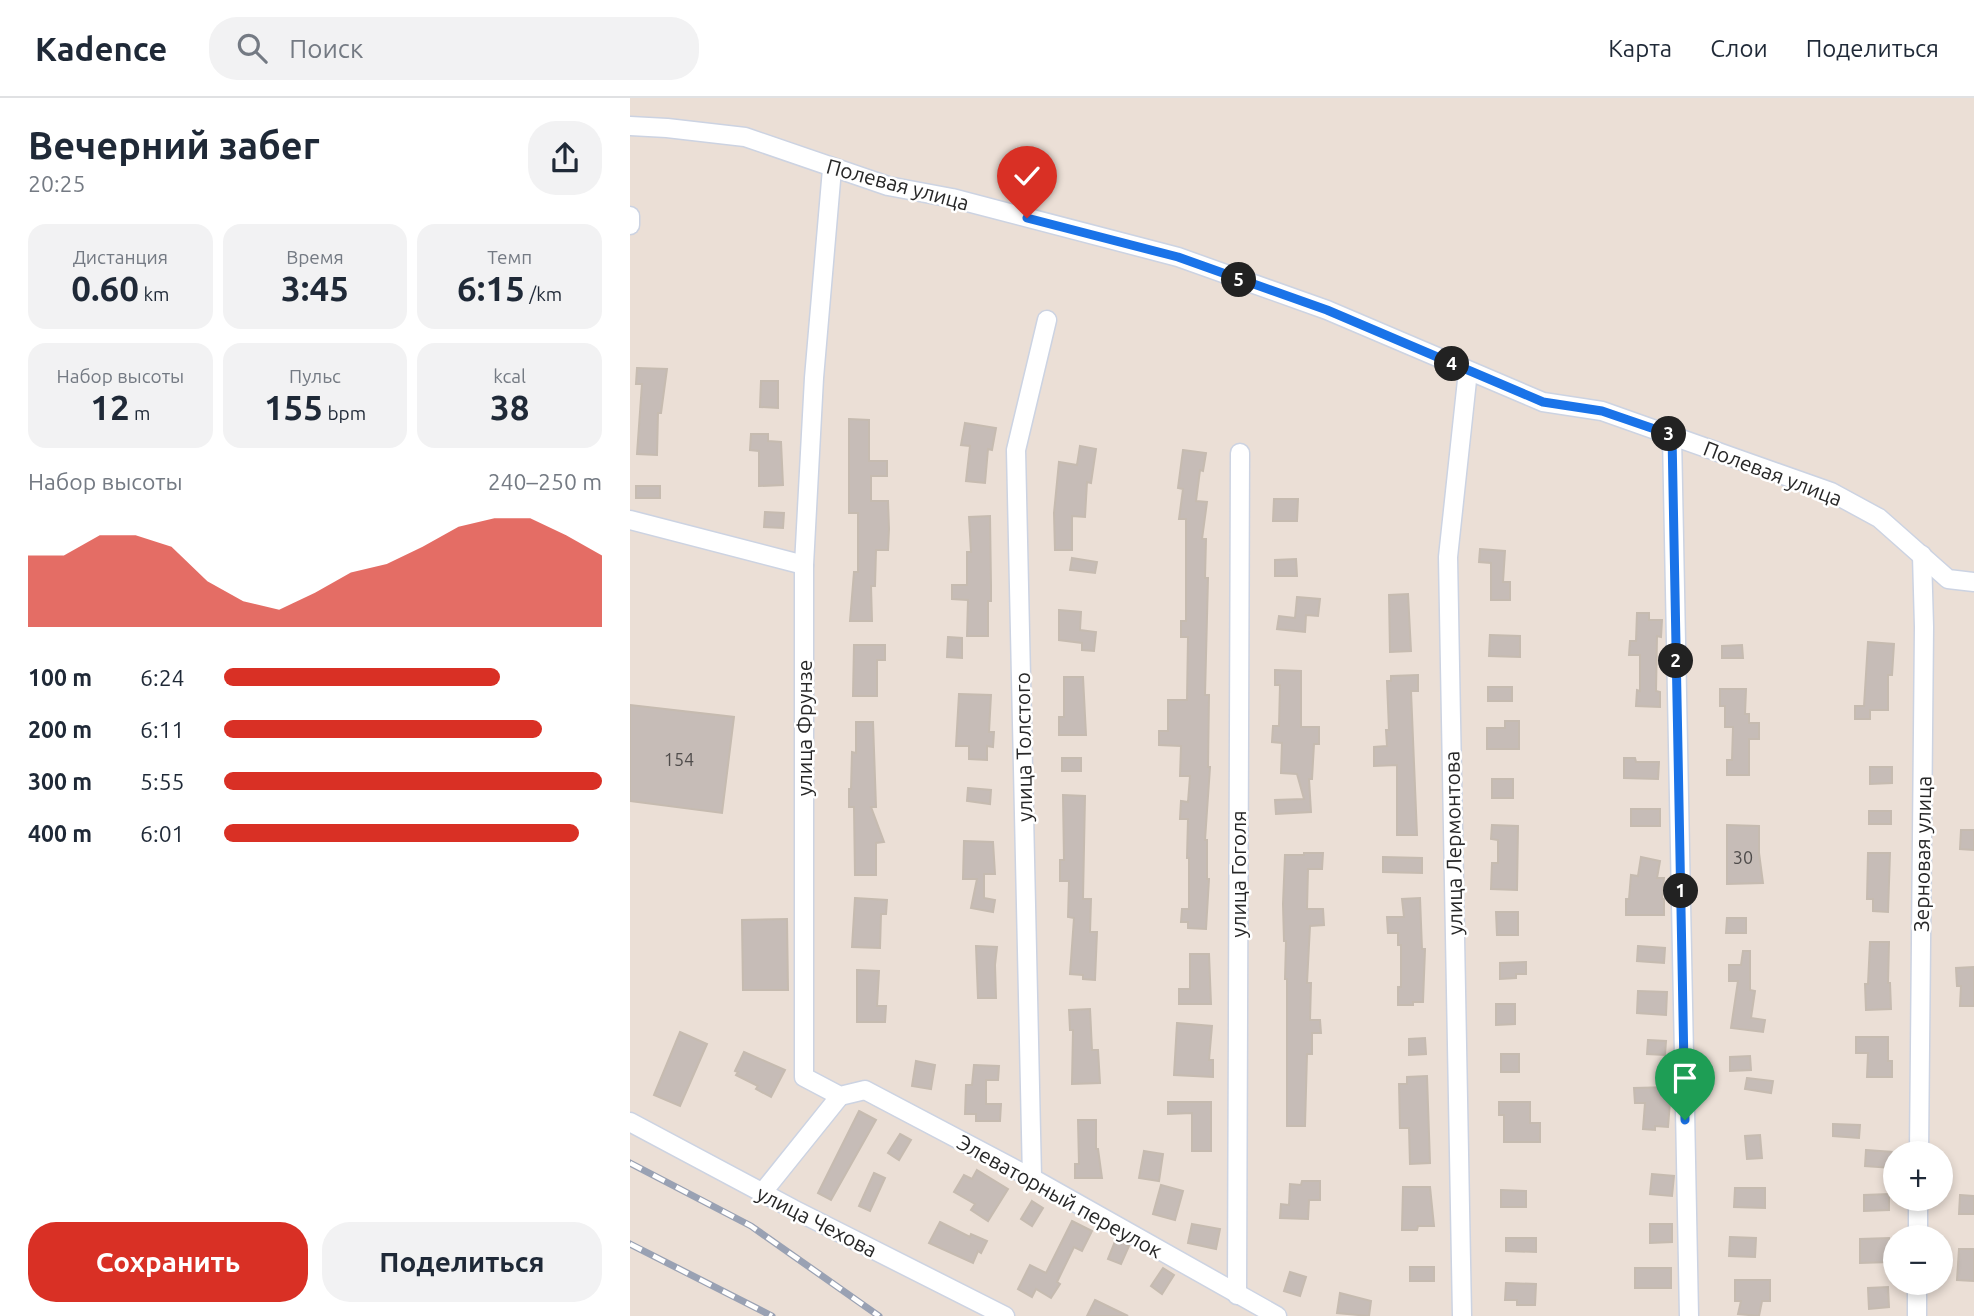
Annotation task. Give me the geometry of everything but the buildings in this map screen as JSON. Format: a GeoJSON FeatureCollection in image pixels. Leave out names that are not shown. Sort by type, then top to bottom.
{"type":"FeatureCollection","features":[{"type":"Feature","properties":{"kind":"street","name":"Полевая улица"},"geometry":{"type":"LineString","coordinates":[[630,126],[745,137],[888,186],[952,198],[1178,257],[1327,310],[1543,402],[1602,411],[1831,492],[1879,518],[1948,579],[1974,582]]}},
{"type":"Feature","properties":{"kind":"street","name":"улица Фрунзе"},"geometry":{"type":"LineString","coordinates":[[832,169],[814,378],[804,565],[804,1077],[840,1096]]}},
{"type":"Feature","properties":{"kind":"street"},"geometry":{"type":"LineString","coordinates":[[630,216],[630,225]]}},
{"type":"Feature","properties":{"kind":"street","name":"улица Толстого"},"geometry":{"type":"LineString","coordinates":[[1032,1178],[1016,450],[1047,320]]}},
{"type":"Feature","properties":{"kind":"street","name":"улица Лермонтова"},"geometry":{"type":"LineString","coordinates":[[1462,1316],[1448,556],[1468,371]]}},
{"type":"Feature","properties":{"kind":"street"},"geometry":{"type":"LineString","coordinates":[[1672,435],[1689,1316]]}},
{"type":"Feature","properties":{"kind":"street","name":"улица Гоголя"},"geometry":{"type":"LineString","coordinates":[[1237,1295],[1240,453]]}},
{"type":"Feature","properties":{"kind":"street"},"geometry":{"type":"LineString","coordinates":[[630,520],[804,565]]}},
{"type":"Feature","properties":{"kind":"street","name":"Зерновая улица"},"geometry":{"type":"LineString","coordinates":[[1919,1141],[1924,627],[1922,555]]}},
{"type":"Feature","properties":{"kind":"street","name":"Элеваторный переулок"},"geometry":{"type":"LineString","coordinates":[[840,1096],[865,1090],[1032,1178],[1277,1316]]}},
{"type":"Feature","properties":{"kind":"street"},"geometry":{"type":"LineString","coordinates":[[762,1193],[840,1096]]}},
{"type":"Feature","properties":{"kind":"street","name":"улица Чехова"},"geometry":{"type":"LineString","coordinates":[[630,1122],[762,1193],[1005,1316]]}},
{"type":"Feature","properties":{"kind":"street"},"geometry":{"type":"LineString","coordinates":[[1917,1295],[1917,1316]]}},
{"type":"Feature","properties":{"kind":"railway"},"geometry":{"type":"LineString","coordinates":[[630,1163],[751,1226],[879,1316]]}},
{"type":"Feature","properties":{"kind":"railway"},"geometry":{"type":"LineString","coordinates":[[630,1244],[772,1316]]}},
{"type":"Feature","properties":{"kind":"route"},"geometry":{"type":"LineString","coordinates":[[1027,218],[1178,257],[1327,310],[1543,402],[1602,411],[1672,435],[1685,1120]]}}]}
